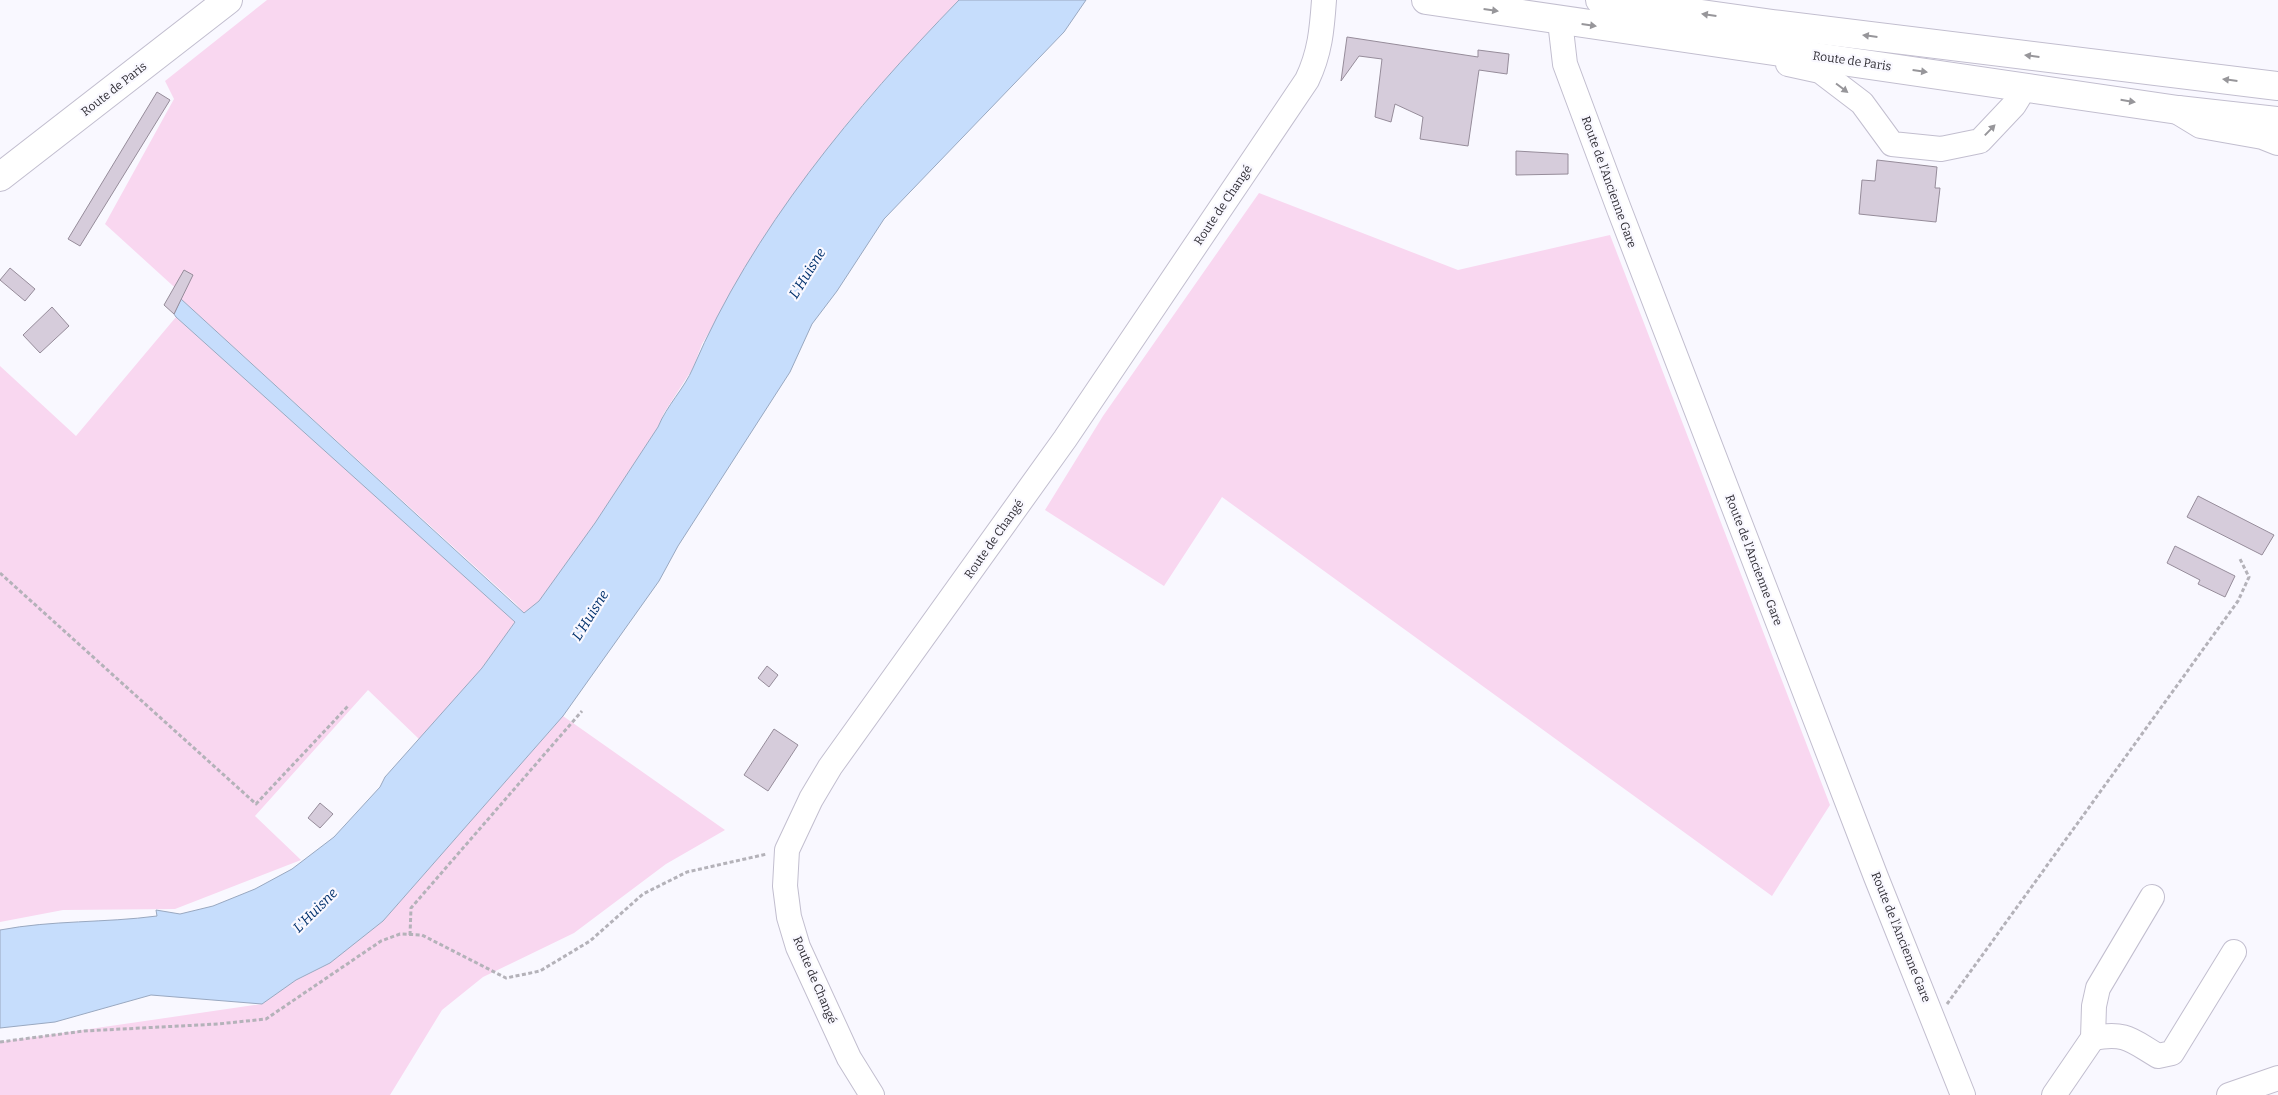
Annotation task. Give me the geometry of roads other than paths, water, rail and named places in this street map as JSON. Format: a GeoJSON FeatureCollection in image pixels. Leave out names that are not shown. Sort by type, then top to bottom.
{"type":"FeatureCollection","features":[{"type":"Feature","properties":{"kind":"main road","name":"Route de Paris"},"geometry":{"type":"LineString","coordinates":[[0,178],[228,0]]}},
{"type":"Feature","properties":{"kind":"main road","name":"Route de Paris"},"geometry":{"type":"LineString","coordinates":[[1426,0],[2178,110],[2278,121]]}},
{"type":"Feature","properties":{"kind":"main road"},"geometry":{"type":"LineString","coordinates":[[1600,0],[1783,26],[2278,86]]}},
{"type":"Feature","properties":{"kind":"main road"},"geometry":{"type":"LineString","coordinates":[[2178,110],[2201,124],[2263,135],[2278,141]]}},
{"type":"Feature","properties":{"kind":"street","name":"Route de Changé"},"geometry":{"type":"LineString","coordinates":[[872,1095],[849,1058],[798,947],[789,916],[785,886],[787,850],[830,766],[1064,439],[1307,80],[1315,63],[1322,37],[1324,0]]}},
{"type":"Feature","properties":{"kind":"street","name":"Route de l'Ancienne Gare"},"geometry":{"type":"LineString","coordinates":[[1560,21],[1565,64],[1615,200],[1872,867],[1963,1095]]}},
{"type":"Feature","properties":{"kind":"street"},"geometry":{"type":"LineString","coordinates":[[1733,44],[1754,56],[1820,71],[1862,103],[1892,144],[1941,149],[1980,140],[2014,105],[2025,87]]}},
{"type":"Feature","properties":{"kind":"street"},"geometry":{"type":"LineString","coordinates":[[2054,1095],[2093,1038],[2094,1006],[2098,988],[2152,897]]}},
{"type":"Feature","properties":{"kind":"street"},"geometry":{"type":"LineString","coordinates":[[2093,1038],[2111,1035],[2124,1036],[2158,1056],[2172,1053],[2234,952]]}},
{"type":"Feature","properties":{"kind":"street"},"geometry":{"type":"LineString","coordinates":[[2229,1095],[2266,1084],[2278,1078]]}},
{"type":"Feature","properties":{"kind":"water","name":"L'Huisne"},"geometry":{"type":"Polygon","coordinates":[[[959,0],[1086,0],[1064,32],[884,219],[837,291],[812,324],[790,372],[678,546],[659,581],[563,716],[383,921],[330,963],[296,980],[262,1004],[151,995],[55,1022],[0,1028],[0,930],[39,925],[157,916],[156,910],[180,914],[213,906],[255,889],[292,869],[334,837],[380,787],[385,777],[482,668],[515,622],[176,317],[174,314],[181,299],[524,613],[539,601],[595,523],[658,427],[689,376],[717,317],[745,267],[775,219],[844,128],[881,84],[959,0]]]}}]}
